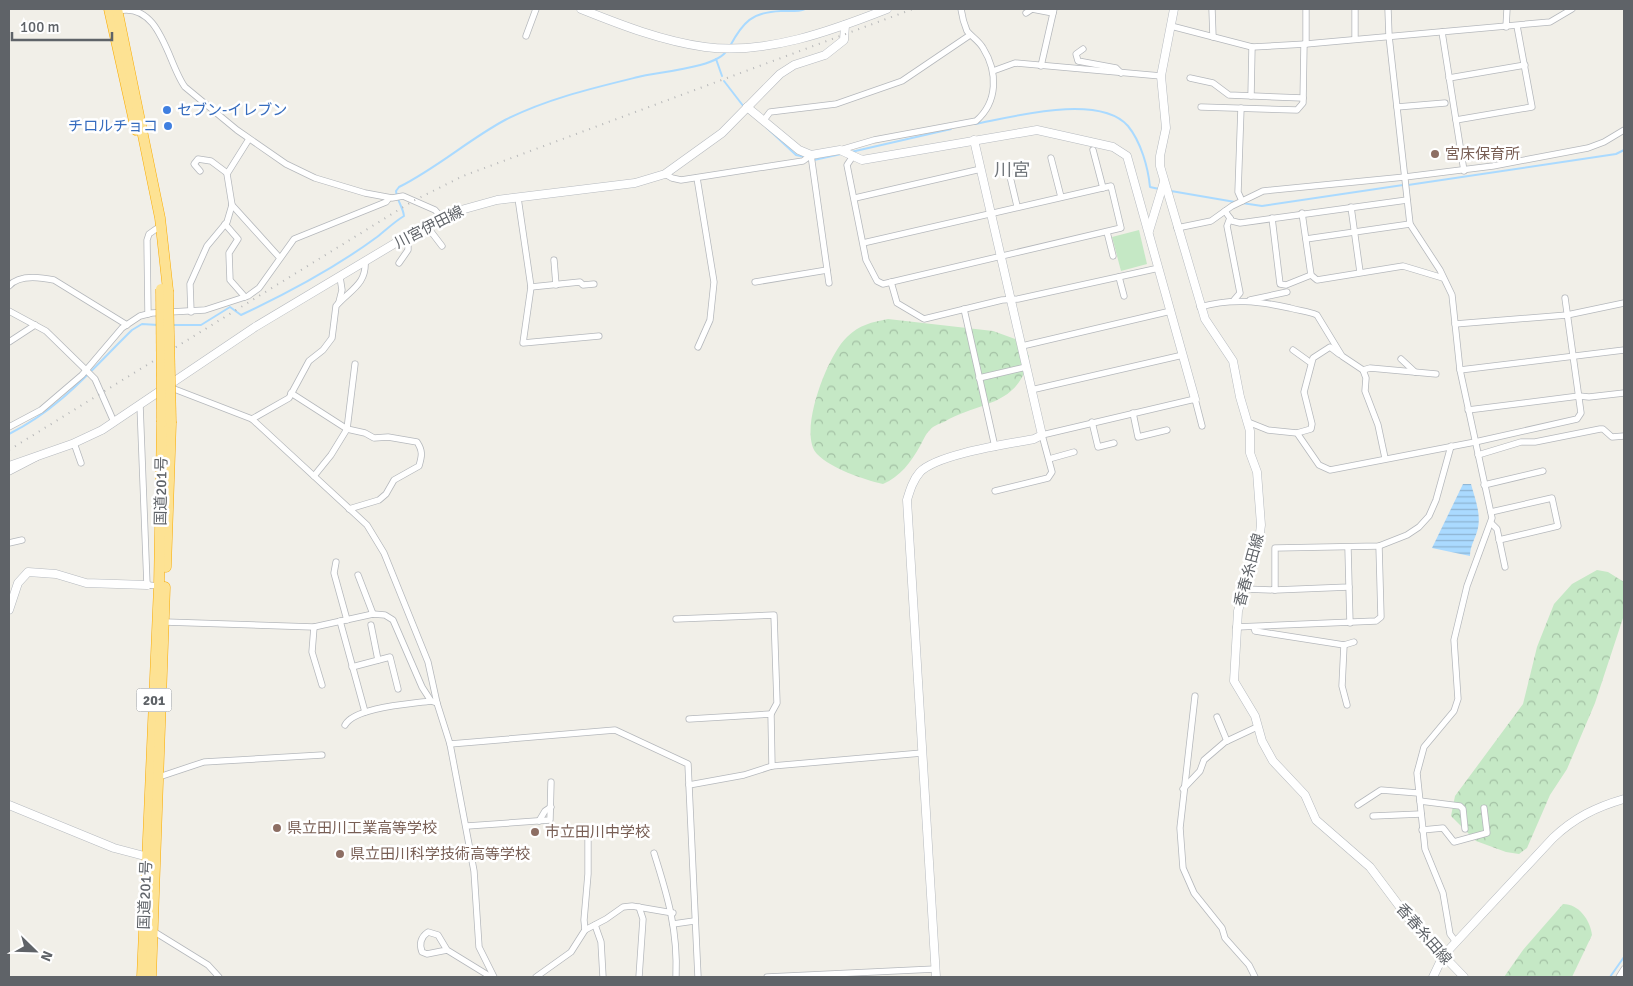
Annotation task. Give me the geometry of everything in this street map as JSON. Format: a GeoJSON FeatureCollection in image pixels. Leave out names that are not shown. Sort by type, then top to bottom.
{"type":"FeatureCollection","features":[{"type":"Feature","properties":{"kind":"highway","name":"国道201号"},"geometry":{"type":"LineString","coordinates":[[115,10],[156,229],[165,290]]}},
{"type":"Feature","properties":{"kind":"highway","name":"国道201号"},"geometry":{"type":"LineString","coordinates":[[115,10],[160,218],[165,290],[167,423],[151,858],[153,931],[151,977]]}},
{"type":"Feature","properties":{"kind":"highway","name":"国道201号"},"geometry":{"type":"LineString","coordinates":[[142,977],[159,777],[165,622],[162,586]]}},
{"type":"Feature","properties":{"kind":"main road"},"geometry":{"type":"LineString","coordinates":[[581,9],[620,25],[675,42],[707,47],[740,48],[767,45],[845,25],[887,9]]}},
{"type":"Feature","properties":{"kind":"main road","name":"香春糸田線"},"geometry":{"type":"LineString","coordinates":[[1174,9],[1161,76],[1166,128],[1160,156],[1164,180],[1200,306],[1205,319],[1233,361],[1240,398],[1248,422],[1250,453],[1257,472],[1261,525],[1259,540],[1244,589],[1236,626],[1234,681],[1255,716],[1257,727],[1272,761],[1305,795],[1316,820],[1370,867],[1412,922],[1464,977]]}},
{"type":"Feature","properties":{"kind":"main road","name":"川宮伊田線"},"geometry":{"type":"LineString","coordinates":[[9,466],[74,443],[114,422],[169,387],[191,368],[426,225],[474,206],[518,198],[635,183],[665,174],[722,133],[787,70],[794,65],[825,55],[844,40],[845,25]]}},
{"type":"Feature","properties":{"kind":"main road"},"geometry":{"type":"LineString","coordinates":[[747,107],[799,150],[811,155],[840,150],[862,160],[1037,130],[1113,148],[1127,156],[1195,399]]}},
{"type":"Feature","properties":{"kind":"main road"},"geometry":{"type":"LineString","coordinates":[[936,977],[907,500],[912,484],[921,472],[931,465],[949,457],[1042,435],[974,140]]}},
{"type":"Feature","properties":{"kind":"main road"},"geometry":{"type":"LineString","coordinates":[[1149,233],[1164,180]]}},
{"type":"Feature","properties":{"kind":"main road"},"geometry":{"type":"LineString","coordinates":[[9,610],[18,583],[28,572],[56,574],[86,583],[147,585]]}},
{"type":"Feature","properties":{"kind":"main road"},"geometry":{"type":"LineString","coordinates":[[1433,977],[1443,956],[1541,849],[1570,822],[1603,805],[1624,799]]}},
{"type":"Feature","properties":{"kind":"main road"},"geometry":{"type":"LineString","coordinates":[[9,805],[114,848],[151,858]]}},
{"type":"Feature","properties":{"kind":"street"},"geometry":{"type":"LineString","coordinates":[[115,10],[126,9],[149,21],[165,42],[178,78],[185,87],[249,139],[286,164],[315,178],[390,198],[402,196],[431,208],[442,218]]}},
{"type":"Feature","properties":{"kind":"street"},"geometry":{"type":"LineString","coordinates":[[526,36],[536,9]]}},
{"type":"Feature","properties":{"kind":"street"},"geometry":{"type":"LineString","coordinates":[[840,150],[874,140],[976,121],[986,109],[993,96],[993,70],[983,47],[970,35],[966,28],[960,9]]}},
{"type":"Feature","properties":{"kind":"street"},"geometry":{"type":"LineString","coordinates":[[1026,13],[1032,9],[1053,11],[1041,66]]}},
{"type":"Feature","properties":{"kind":"street"},"geometry":{"type":"LineString","coordinates":[[1212,9],[1213,37]]}},
{"type":"Feature","properties":{"kind":"street"},"geometry":{"type":"LineString","coordinates":[[1201,107],[1297,110],[1303,103],[1306,9]]}},
{"type":"Feature","properties":{"kind":"street"},"geometry":{"type":"LineString","coordinates":[[1355,9],[1355,39]]}},
{"type":"Feature","properties":{"kind":"street"},"geometry":{"type":"LineString","coordinates":[[1388,9],[1389,36],[1410,224],[1452,296],[1460,370],[1491,512],[1491,523],[1467,586],[1454,640],[1458,699],[1454,711],[1424,747],[1417,774],[1425,849],[1443,893],[1450,934],[1456,942]]}},
{"type":"Feature","properties":{"kind":"street"},"geometry":{"type":"LineString","coordinates":[[1506,26],[1507,9]]}},
{"type":"Feature","properties":{"kind":"street"},"geometry":{"type":"LineString","coordinates":[[1171,26],[1252,47],[1517,26],[1550,22],[1572,9]]}},
{"type":"Feature","properties":{"kind":"street"},"geometry":{"type":"LineString","coordinates":[[1456,120],[1532,107],[1517,26]]}},
{"type":"Feature","properties":{"kind":"street"},"geometry":{"type":"LineString","coordinates":[[1442,32],[1464,170]]}},
{"type":"Feature","properties":{"kind":"street"},"geometry":{"type":"LineString","coordinates":[[764,120],[770,112],[836,104],[902,81],[970,35]]}},
{"type":"Feature","properties":{"kind":"street"},"geometry":{"type":"LineString","coordinates":[[1250,96],[1252,47]]}},
{"type":"Feature","properties":{"kind":"street"},"geometry":{"type":"LineString","coordinates":[[1083,49],[1076,54],[1078,61],[1116,68],[1121,73]]}},
{"type":"Feature","properties":{"kind":"street"},"geometry":{"type":"LineString","coordinates":[[993,70],[1015,63],[1161,76]]}},
{"type":"Feature","properties":{"kind":"street"},"geometry":{"type":"LineString","coordinates":[[1449,78],[1525,65]]}},
{"type":"Feature","properties":{"kind":"street"},"geometry":{"type":"LineString","coordinates":[[1190,78],[1213,83],[1229,95],[1303,98]]}},
{"type":"Feature","properties":{"kind":"street"},"geometry":{"type":"LineString","coordinates":[[1397,107],[1445,103]]}},
{"type":"Feature","properties":{"kind":"street"},"geometry":{"type":"LineString","coordinates":[[1241,108],[1238,192],[1242,201]]}},
{"type":"Feature","properties":{"kind":"street"},"geometry":{"type":"LineString","coordinates":[[1177,228],[1211,220],[1224,211],[1263,191],[1464,170],[1588,148],[1604,142],[1624,130]]}},
{"type":"Feature","properties":{"kind":"street"},"geometry":{"type":"LineString","coordinates":[[190,312],[190,284],[207,246],[225,224],[232,204],[227,172],[249,139]]}},
{"type":"Feature","properties":{"kind":"street"},"geometry":{"type":"LineString","coordinates":[[1093,150],[1102,188]]}},
{"type":"Feature","properties":{"kind":"street"},"geometry":{"type":"LineString","coordinates":[[665,174],[681,180],[698,178],[803,161],[811,155],[829,283]]}},
{"type":"Feature","properties":{"kind":"street"},"geometry":{"type":"LineString","coordinates":[[853,156],[847,165],[866,260],[876,281],[883,284],[992,258],[1001,258],[1121,228],[1111,186],[1017,206],[863,243]]}},
{"type":"Feature","properties":{"kind":"street"},"geometry":{"type":"LineString","coordinates":[[1051,158],[1061,197]]}},
{"type":"Feature","properties":{"kind":"street"},"geometry":{"type":"LineString","coordinates":[[200,171],[194,164],[198,159],[211,162],[227,172]]}},
{"type":"Feature","properties":{"kind":"street"},"geometry":{"type":"LineString","coordinates":[[1008,168],[1017,206]]}},
{"type":"Feature","properties":{"kind":"street"},"geometry":{"type":"LineString","coordinates":[[855,198],[981,169]]}},
{"type":"Feature","properties":{"kind":"street"},"geometry":{"type":"LineString","coordinates":[[698,178],[714,282],[710,320],[698,347]]}},
{"type":"Feature","properties":{"kind":"street"},"geometry":{"type":"LineString","coordinates":[[9,427],[41,410],[86,370],[127,325],[148,314],[190,312],[245,297],[258,288],[288,245],[303,234],[386,202],[390,198]]}},
{"type":"Feature","properties":{"kind":"street"},"geometry":{"type":"LineString","coordinates":[[518,198],[532,288],[524,343],[599,336]]}},
{"type":"Feature","properties":{"kind":"street"},"geometry":{"type":"LineString","coordinates":[[1224,211],[1230,218],[1240,224],[1407,200]]}},
{"type":"Feature","properties":{"kind":"street"},"geometry":{"type":"LineString","coordinates":[[232,204],[279,257]]}},
{"type":"Feature","properties":{"kind":"street"},"geometry":{"type":"LineString","coordinates":[[1351,207],[1360,272]]}},
{"type":"Feature","properties":{"kind":"street"},"geometry":{"type":"LineString","coordinates":[[1302,214],[1311,275],[1318,280],[1403,266],[1443,278]]}},
{"type":"Feature","properties":{"kind":"street"},"geometry":{"type":"LineString","coordinates":[[1230,218],[1227,226],[1240,293],[1234,300]]}},
{"type":"Feature","properties":{"kind":"street"},"geometry":{"type":"LineString","coordinates":[[1272,218],[1280,284],[1286,285],[1311,275]]}},
{"type":"Feature","properties":{"kind":"street"},"geometry":{"type":"LineString","coordinates":[[225,224],[238,239],[229,253],[230,280],[245,297]]}},
{"type":"Feature","properties":{"kind":"street"},"geometry":{"type":"LineString","coordinates":[[1306,239],[1410,224]]}},
{"type":"Feature","properties":{"kind":"street"},"geometry":{"type":"LineString","coordinates":[[426,225],[442,246]]}},
{"type":"Feature","properties":{"kind":"street"},"geometry":{"type":"LineString","coordinates":[[148,314],[147,240],[149,234],[156,229]]}},
{"type":"Feature","properties":{"kind":"street"},"geometry":{"type":"LineString","coordinates":[[1107,232],[1113,256]]}},
{"type":"Feature","properties":{"kind":"street"},"geometry":{"type":"LineString","coordinates":[[399,263],[408,250],[408,236]]}},
{"type":"Feature","properties":{"kind":"street"},"geometry":{"type":"LineString","coordinates":[[554,260],[556,285]]}},
{"type":"Feature","properties":{"kind":"street"},"geometry":{"type":"LineString","coordinates":[[338,303],[361,283],[366,271],[365,261]]}},
{"type":"Feature","properties":{"kind":"street"},"geometry":{"type":"LineString","coordinates":[[892,282],[897,303],[924,319],[1159,268]]}},
{"type":"Feature","properties":{"kind":"street"},"geometry":{"type":"LineString","coordinates":[[756,282],[828,270]]}},
{"type":"Feature","properties":{"kind":"street"},"geometry":{"type":"LineString","coordinates":[[9,286],[20,279],[41,277],[54,280],[127,325]]}},
{"type":"Feature","properties":{"kind":"street"},"geometry":{"type":"LineString","coordinates":[[252,419],[289,398],[309,361],[323,350],[332,338],[336,306],[342,290],[340,277]]}},
{"type":"Feature","properties":{"kind":"street"},"geometry":{"type":"LineString","coordinates":[[1119,277],[1124,296]]}},
{"type":"Feature","properties":{"kind":"street"},"geometry":{"type":"LineString","coordinates":[[532,288],[580,282],[583,285],[594,284]]}},
{"type":"Feature","properties":{"kind":"street"},"geometry":{"type":"LineString","coordinates":[[1243,302],[1287,292]]}},
{"type":"Feature","properties":{"kind":"street"},"geometry":{"type":"LineString","coordinates":[[1297,433],[1319,465],[1330,470],[1475,442],[1577,418],[1581,413],[1580,396],[1565,298]]}},
{"type":"Feature","properties":{"kind":"street"},"geometry":{"type":"LineString","coordinates":[[1200,306],[1234,300],[1262,302],[1307,310],[1317,315],[1342,356]]}},
{"type":"Feature","properties":{"kind":"street"},"geometry":{"type":"LineString","coordinates":[[1455,324],[1567,315],[1624,303]]}},
{"type":"Feature","properties":{"kind":"street"},"geometry":{"type":"LineString","coordinates":[[964,309],[995,447]]}},
{"type":"Feature","properties":{"kind":"street"},"geometry":{"type":"LineString","coordinates":[[9,311],[46,331],[95,379],[114,422]]}},
{"type":"Feature","properties":{"kind":"street"},"geometry":{"type":"LineString","coordinates":[[1022,346],[1171,311]]}},
{"type":"Feature","properties":{"kind":"street"},"geometry":{"type":"LineString","coordinates":[[9,342],[35,325]]}},
{"type":"Feature","properties":{"kind":"street"},"geometry":{"type":"LineString","coordinates":[[1248,422],[1268,430],[1297,433],[1311,428],[1312,424],[1304,392],[1313,358],[1330,347],[1363,370],[1366,378],[1365,391],[1378,426],[1385,458]]}},
{"type":"Feature","properties":{"kind":"street"},"geometry":{"type":"LineString","coordinates":[[1292,350],[1311,363]]}},
{"type":"Feature","properties":{"kind":"street"},"geometry":{"type":"LineString","coordinates":[[1460,370],[1624,350]]}},
{"type":"Feature","properties":{"kind":"street"},"geometry":{"type":"LineString","coordinates":[[1031,390],[1183,355]]}},
{"type":"Feature","properties":{"kind":"street"},"geometry":{"type":"LineString","coordinates":[[1401,359],[1415,372]]}},
{"type":"Feature","properties":{"kind":"street"},"geometry":{"type":"LineString","coordinates":[[314,476],[331,455],[347,429],[355,364]]}},
{"type":"Feature","properties":{"kind":"street"},"geometry":{"type":"LineString","coordinates":[[979,378],[1026,367]]}},
{"type":"Feature","properties":{"kind":"street"},"geometry":{"type":"LineString","coordinates":[[1363,370],[1370,368],[1436,374]]}},
{"type":"Feature","properties":{"kind":"street"},"geometry":{"type":"LineString","coordinates":[[169,387],[252,419],[367,525],[384,553],[428,662],[434,702],[450,744],[474,871],[479,947],[492,977]]}},
{"type":"Feature","properties":{"kind":"street"},"geometry":{"type":"LineString","coordinates":[[291,393],[347,429],[365,432],[374,438],[388,437],[416,442],[422,454],[418,466],[394,480],[386,494],[379,500],[349,510]]}},
{"type":"Feature","properties":{"kind":"street"},"geometry":{"type":"LineString","coordinates":[[1468,410],[1580,396],[1589,397],[1624,393]]}},
{"type":"Feature","properties":{"kind":"street"},"geometry":{"type":"LineString","coordinates":[[995,491],[1048,478],[1052,472],[1042,435],[1195,399],[1202,426]]}},
{"type":"Feature","properties":{"kind":"street"},"geometry":{"type":"LineString","coordinates":[[140,405],[147,585],[162,586]]}},
{"type":"Feature","properties":{"kind":"street"},"geometry":{"type":"LineString","coordinates":[[1133,413],[1138,437],[1167,430]]}},
{"type":"Feature","properties":{"kind":"street"},"geometry":{"type":"LineString","coordinates":[[1092,422],[1098,447],[1114,443]]}},
{"type":"Feature","properties":{"kind":"street"},"geometry":{"type":"LineString","coordinates":[[1478,456],[1521,442],[1535,442],[1600,429],[1603,429],[1612,437],[1624,436]]}},
{"type":"Feature","properties":{"kind":"street"},"geometry":{"type":"LineString","coordinates":[[74,443],[81,463]]}},
{"type":"Feature","properties":{"kind":"street"},"geometry":{"type":"LineString","coordinates":[[1275,590],[1275,548],[1379,546],[1407,535],[1419,527],[1429,516],[1438,493],[1451,446]]}},
{"type":"Feature","properties":{"kind":"street"},"geometry":{"type":"LineString","coordinates":[[1049,459],[1074,452]]}},
{"type":"Feature","properties":{"kind":"street"},"geometry":{"type":"LineString","coordinates":[[9,472],[36,460],[35,456]]}},
{"type":"Feature","properties":{"kind":"street"},"geometry":{"type":"LineString","coordinates":[[1484,485],[1543,471]]}},
{"type":"Feature","properties":{"kind":"street"},"geometry":{"type":"LineString","coordinates":[[1491,512],[1552,498],[1558,526],[1499,540]]}},
{"type":"Feature","properties":{"kind":"street"},"geometry":{"type":"LineString","coordinates":[[1491,523],[1497,529],[1505,567]]}},
{"type":"Feature","properties":{"kind":"street"},"geometry":{"type":"LineString","coordinates":[[9,543],[22,540]]}},
{"type":"Feature","properties":{"kind":"street"},"geometry":{"type":"LineString","coordinates":[[1236,626],[1254,627],[1376,621],[1381,617],[1379,546]]}},
{"type":"Feature","properties":{"kind":"street"},"geometry":{"type":"LineString","coordinates":[[1348,548],[1350,622]]}},
{"type":"Feature","properties":{"kind":"street"},"geometry":{"type":"LineString","coordinates":[[336,562],[334,573],[347,620]]}},
{"type":"Feature","properties":{"kind":"street"},"geometry":{"type":"LineString","coordinates":[[358,575],[373,614]]}},
{"type":"Feature","properties":{"kind":"street"},"geometry":{"type":"LineString","coordinates":[[1244,589],[1275,590],[1349,587]]}},
{"type":"Feature","properties":{"kind":"street"},"geometry":{"type":"LineString","coordinates":[[165,622],[314,627],[373,614],[385,615],[393,620],[422,687],[434,702]]}},
{"type":"Feature","properties":{"kind":"street"},"geometry":{"type":"LineString","coordinates":[[676,619],[774,614],[777,703],[771,714],[772,766]]}},
{"type":"Feature","properties":{"kind":"street"},"geometry":{"type":"LineString","coordinates":[[340,621],[365,712]]}},
{"type":"Feature","properties":{"kind":"street"},"geometry":{"type":"LineString","coordinates":[[371,625],[378,660]]}},
{"type":"Feature","properties":{"kind":"street"},"geometry":{"type":"LineString","coordinates":[[314,627],[312,652],[322,684]]}},
{"type":"Feature","properties":{"kind":"street"},"geometry":{"type":"LineString","coordinates":[[1254,627],[1255,631],[1344,645],[1354,642]]}},
{"type":"Feature","properties":{"kind":"street"},"geometry":{"type":"LineString","coordinates":[[1344,645],[1342,686],[1347,705]]}},
{"type":"Feature","properties":{"kind":"street"},"geometry":{"type":"LineString","coordinates":[[352,667],[390,656],[398,689]]}},
{"type":"Feature","properties":{"kind":"street"},"geometry":{"type":"LineString","coordinates":[[1195,696],[1183,788],[1180,828],[1183,868],[1194,893],[1222,928],[1225,938],[1249,965],[1255,977]]}},
{"type":"Feature","properties":{"kind":"street"},"geometry":{"type":"LineString","coordinates":[[345,725],[352,716],[365,712],[434,702]]}},
{"type":"Feature","properties":{"kind":"street"},"geometry":{"type":"LineString","coordinates":[[689,719],[771,714]]}},
{"type":"Feature","properties":{"kind":"street"},"geometry":{"type":"LineString","coordinates":[[1217,717],[1227,741]]}},
{"type":"Feature","properties":{"kind":"street"},"geometry":{"type":"LineString","coordinates":[[1183,788],[1200,771],[1204,760],[1227,741],[1257,727]]}},
{"type":"Feature","properties":{"kind":"street"},"geometry":{"type":"LineString","coordinates":[[450,744],[615,730],[688,764],[698,977]]}},
{"type":"Feature","properties":{"kind":"street"},"geometry":{"type":"LineString","coordinates":[[689,785],[744,775],[772,766],[922,753]]}},
{"type":"Feature","properties":{"kind":"street"},"geometry":{"type":"LineString","coordinates":[[159,777],[204,762],[322,755]]}},
{"type":"Feature","properties":{"kind":"street"},"geometry":{"type":"LineString","coordinates":[[467,826],[550,820],[551,782]]}},
{"type":"Feature","properties":{"kind":"street"},"geometry":{"type":"LineString","coordinates":[[1358,805],[1380,790],[1418,792]]}},
{"type":"Feature","properties":{"kind":"street"},"geometry":{"type":"LineString","coordinates":[[1420,801],[1460,806],[1463,809],[1465,829]]}},
{"type":"Feature","properties":{"kind":"street"},"geometry":{"type":"LineString","coordinates":[[539,821],[545,811],[551,807]]}},
{"type":"Feature","properties":{"kind":"street"},"geometry":{"type":"LineString","coordinates":[[1422,830],[1443,828],[1454,842],[1487,834],[1484,808]]}},
{"type":"Feature","properties":{"kind":"street"},"geometry":{"type":"LineString","coordinates":[[1373,816],[1421,814]]}},
{"type":"Feature","properties":{"kind":"street"},"geometry":{"type":"LineString","coordinates":[[585,930],[588,837]]}},
{"type":"Feature","properties":{"kind":"street"},"geometry":{"type":"LineString","coordinates":[[654,853],[673,913],[677,944],[676,977]]}},
{"type":"Feature","properties":{"kind":"street"},"geometry":{"type":"LineString","coordinates":[[536,977],[570,952],[585,930],[623,907],[639,907],[673,913]]}},
{"type":"Feature","properties":{"kind":"street"},"geometry":{"type":"LineString","coordinates":[[639,907],[643,919],[639,977]]}},
{"type":"Feature","properties":{"kind":"street"},"geometry":{"type":"LineString","coordinates":[[673,924],[694,922]]}},
{"type":"Feature","properties":{"kind":"street"},"geometry":{"type":"LineString","coordinates":[[595,925],[601,942],[603,977]]}},
{"type":"Feature","properties":{"kind":"street"},"geometry":{"type":"LineString","coordinates":[[153,931],[208,964],[219,977]]}},
{"type":"Feature","properties":{"kind":"street"},"geometry":{"type":"LineString","coordinates":[[447,950],[427,954],[422,952],[420,947],[423,936],[428,932],[438,935],[447,950],[492,977]]}},
{"type":"Feature","properties":{"kind":"street"},"geometry":{"type":"LineString","coordinates":[[767,977],[935,969]]}},
{"type":"Feature","properties":{"kind":"street"},"geometry":{"type":"LineString","coordinates":[[1619,977],[1624,970]]}},
{"type":"Feature","properties":{"kind":"green space"},"geometry":{"type":"Polygon","coordinates":[[[1139,230],[1147,264],[1121,271],[1112,237],[1139,230]]]}},
{"type":"Feature","properties":{"kind":"green space"},"geometry":{"type":"Polygon","coordinates":[[[888,319],[993,331],[1021,341],[1029,356],[1024,373],[1017,385],[1008,394],[933,427],[927,433],[909,463],[895,477],[883,484],[848,473],[823,459],[817,454],[812,444],[811,429],[817,394],[839,346],[847,337],[861,327],[888,319]]]}},
{"type":"Feature","properties":{"kind":"green space"},"geometry":{"type":"Polygon","coordinates":[[[1597,570],[1608,572],[1624,582],[1624,615],[1595,703],[1567,769],[1550,795],[1527,848],[1519,854],[1506,852],[1476,841],[1451,816],[1455,796],[1523,704],[1537,647],[1554,604],[1572,584],[1597,570]]]}},
{"type":"Feature","properties":{"kind":"green space"},"geometry":{"type":"Polygon","coordinates":[[[1563,904],[1574,907],[1583,914],[1589,924],[1592,935],[1572,977],[1504,977],[1523,950],[1563,904]]]}},
{"type":"Feature","properties":{"kind":"water"},"geometry":{"type":"Polygon","coordinates":[[[1463,484],[1471,484],[1479,517],[1470,556],[1432,548],[1463,484]]]}},
{"type":"Feature","properties":{"kind":"waterway"},"geometry":{"type":"LineString","coordinates":[[730,46],[744,25],[756,16],[771,12],[805,9]]}},
{"type":"Feature","properties":{"kind":"waterway"},"geometry":{"type":"LineString","coordinates":[[172,325],[201,325],[230,307],[241,315],[328,270],[404,216],[396,191],[399,187],[505,120],[553,100],[587,90],[638,77],[700,65],[712,61],[727,50]]}},
{"type":"Feature","properties":{"kind":"waterway"},"geometry":{"type":"LineString","coordinates":[[716,59],[722,76]]}},
{"type":"Feature","properties":{"kind":"waterway"},"geometry":{"type":"LineString","coordinates":[[724,81],[744,107]]}},
{"type":"Feature","properties":{"kind":"waterway"},"geometry":{"type":"LineString","coordinates":[[975,124],[1054,110],[1077,109],[1097,111],[1115,116],[1133,132],[1148,171],[1150,187],[1159,189]]}},
{"type":"Feature","properties":{"kind":"waterway"},"geometry":{"type":"LineString","coordinates":[[766,127],[796,155],[805,157]]}},
{"type":"Feature","properties":{"kind":"waterway"},"geometry":{"type":"LineString","coordinates":[[851,152],[951,129]]}},
{"type":"Feature","properties":{"kind":"waterway"},"geometry":{"type":"LineString","coordinates":[[1408,185],[1616,154],[1624,150]]}},
{"type":"Feature","properties":{"kind":"waterway"},"geometry":{"type":"LineString","coordinates":[[814,160],[841,154]]}},
{"type":"Feature","properties":{"kind":"waterway"},"geometry":{"type":"LineString","coordinates":[[1242,203],[1262,206],[1403,185]]}},
{"type":"Feature","properties":{"kind":"waterway"},"geometry":{"type":"LineString","coordinates":[[1171,191],[1235,202]]}},
{"type":"Feature","properties":{"kind":"waterway"},"geometry":{"type":"LineString","coordinates":[[9,434],[28,424],[60,400],[89,374],[132,330],[142,324],[158,325]]}},
{"type":"Feature","properties":{"kind":"waterway"},"geometry":{"type":"LineString","coordinates":[[1610,977],[1624,957]]}},
{"type":"Feature","properties":{"kind":"railway"},"geometry":{"type":"LineString","coordinates":[[9,450],[413,201],[463,176],[913,9]]}},
{"type":"Feature","properties":{"kind":"place","name":"セブン-イレブン"},"geometry":{"type":"Point","coordinates":[167,110]}},
{"type":"Feature","properties":{"kind":"place","name":"チロルチョコ"},"geometry":{"type":"Point","coordinates":[168,126]}},
{"type":"Feature","properties":{"kind":"place","name":"宮床保育所"},"geometry":{"type":"Point","coordinates":[1435,154]}},
{"type":"Feature","properties":{"kind":"place","name":"県立田川工業高等学校"},"geometry":{"type":"Point","coordinates":[277,828]}},
{"type":"Feature","properties":{"kind":"place","name":"市立田川中学校"},"geometry":{"type":"Point","coordinates":[535,832]}},
{"type":"Feature","properties":{"kind":"place","name":"県立田川科学技術高等学校"},"geometry":{"type":"Point","coordinates":[340,854]}},
{"type":"Feature","properties":{"kind":"district","name":"川宮"},"geometry":{"type":"Point","coordinates":[1012,170]}}]}
